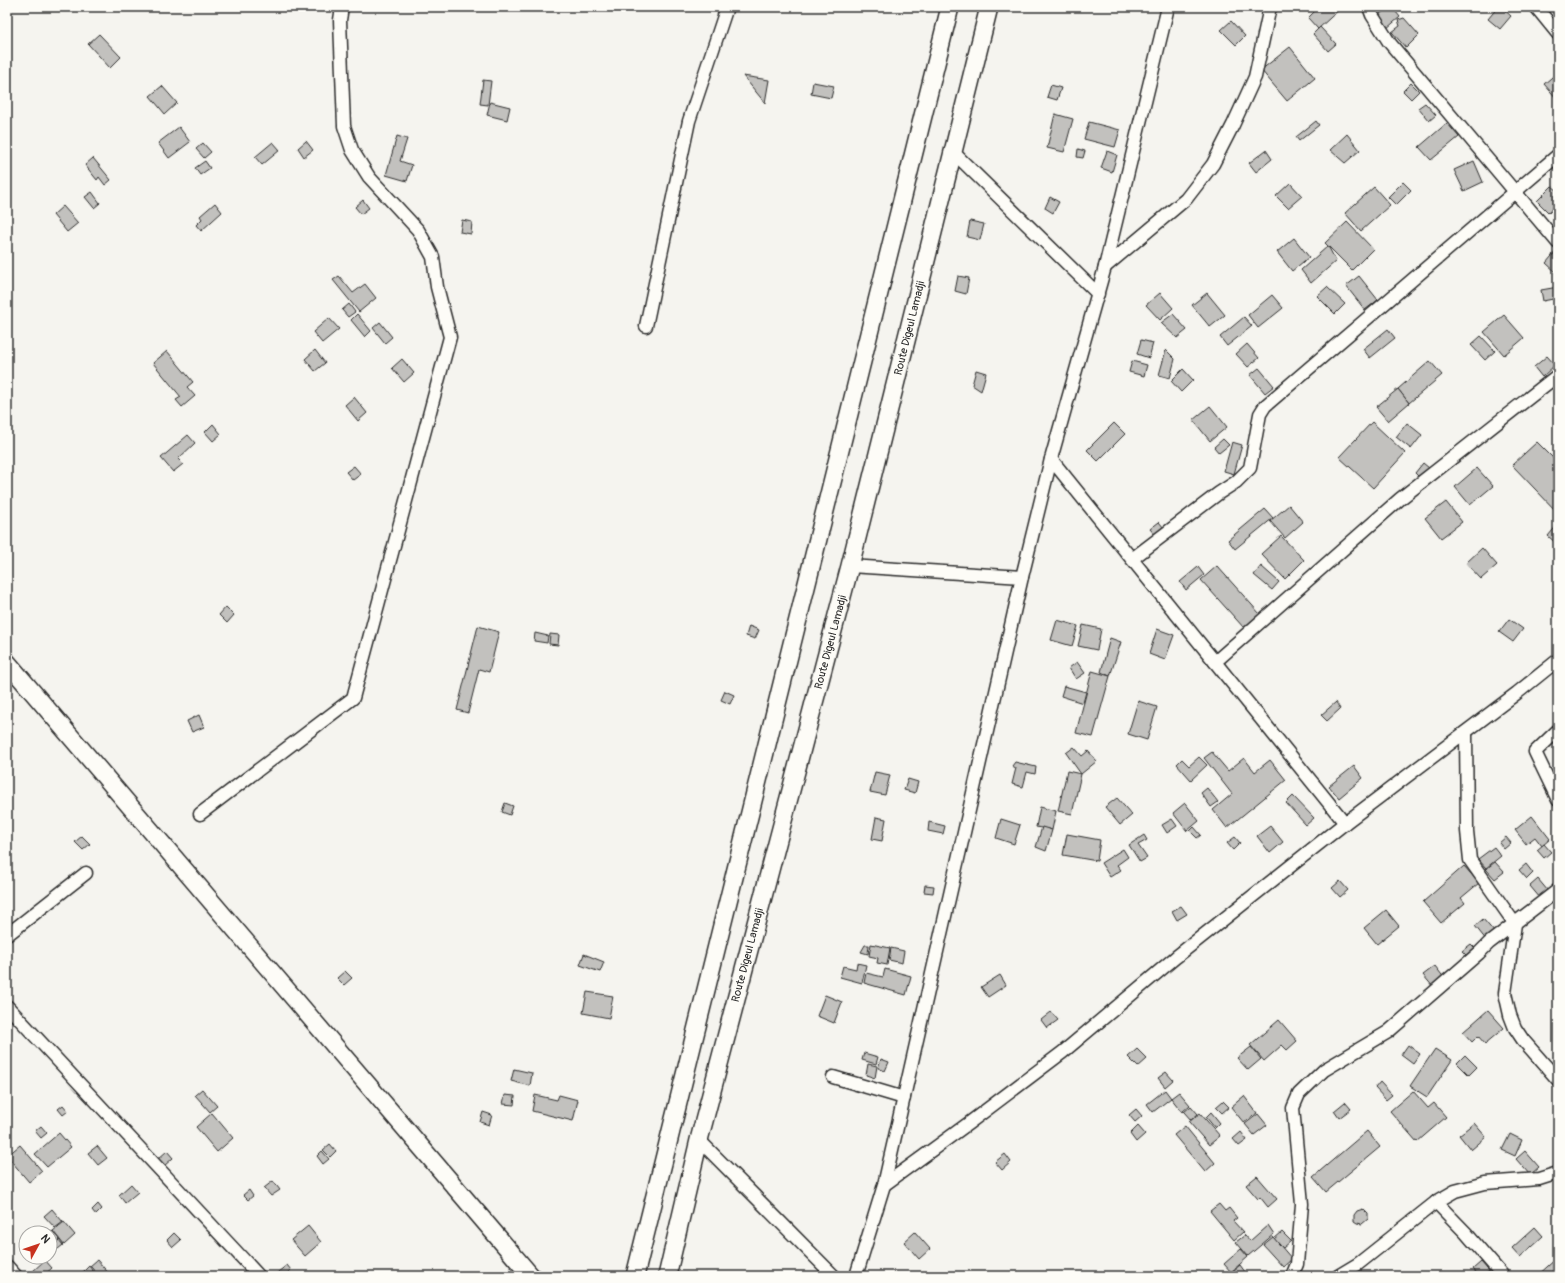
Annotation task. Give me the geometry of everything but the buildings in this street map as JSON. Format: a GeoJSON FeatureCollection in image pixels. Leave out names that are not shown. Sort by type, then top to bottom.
{"type":"FeatureCollection","features":[{"type":"Feature","properties":{"kind":"main road"},"geometry":{"type":"LineString","coordinates":[[635,1276],[950,7]]}},
{"type":"Feature","properties":{"kind":"main road","name":"Route Digeul Lamadji"},"geometry":{"type":"LineString","coordinates":[[667,1276],[699,1140],[850,566],[988,7]]}},
{"type":"Feature","properties":{"kind":"main road"},"geometry":{"type":"LineString","coordinates":[[7,662],[531,1276]]}},
{"type":"Feature","properties":{"kind":"street"},"geometry":{"type":"LineString","coordinates":[[200,814],[353,698],[450,337],[437,287],[433,258],[418,230],[369,177],[352,150],[344,126],[340,20],[342,7]]}},
{"type":"Feature","properties":{"kind":"street"},"geometry":{"type":"LineString","coordinates":[[646,326],[689,122],[727,7]]}},
{"type":"Feature","properties":{"kind":"street"},"geometry":{"type":"LineString","coordinates":[[856,1276],[884,1184],[1022,577],[1051,459],[1105,267],[1168,7]]}},
{"type":"Feature","properties":{"kind":"street"},"geometry":{"type":"LineString","coordinates":[[1105,267],[1186,199],[1213,164],[1233,126],[1255,77],[1270,7]]}},
{"type":"Feature","properties":{"kind":"street"},"geometry":{"type":"LineString","coordinates":[[1369,7],[1388,42],[1558,243]]}},
{"type":"Feature","properties":{"kind":"street"},"geometry":{"type":"LineString","coordinates":[[1536,7],[1558,34]]}},
{"type":"Feature","properties":{"kind":"street"},"geometry":{"type":"LineString","coordinates":[[952,150],[1098,294]]}},
{"type":"Feature","properties":{"kind":"street"},"geometry":{"type":"LineString","coordinates":[[1132,559],[1218,493],[1236,482],[1250,468],[1260,414],[1266,406],[1558,155]]}},
{"type":"Feature","properties":{"kind":"street"},"geometry":{"type":"LineString","coordinates":[[1215,662],[1400,499],[1558,375]]}},
{"type":"Feature","properties":{"kind":"street"},"geometry":{"type":"LineString","coordinates":[[1051,459],[1345,823]]}},
{"type":"Feature","properties":{"kind":"street"},"geometry":{"type":"LineString","coordinates":[[850,566],[1022,577]]}},
{"type":"Feature","properties":{"kind":"street"},"geometry":{"type":"LineString","coordinates":[[884,1184],[969,1123],[1063,1052],[1176,957],[1345,823],[1466,732],[1558,660]]}},
{"type":"Feature","properties":{"kind":"street"},"geometry":{"type":"LineString","coordinates":[[1558,730],[1535,752],[1558,800]]}},
{"type":"Feature","properties":{"kind":"street"},"geometry":{"type":"LineString","coordinates":[[1466,732],[1467,831],[1470,860],[1515,924],[1505,993],[1510,1015],[1523,1040],[1558,1080]]}},
{"type":"Feature","properties":{"kind":"street"},"geometry":{"type":"LineString","coordinates":[[7,934],[86,873]]}},
{"type":"Feature","properties":{"kind":"street"},"geometry":{"type":"LineString","coordinates":[[1292,1276],[1297,1264],[1302,1204],[1293,1108],[1298,1094],[1324,1070],[1388,1032],[1489,943],[1558,890]]}},
{"type":"Feature","properties":{"kind":"street"},"geometry":{"type":"LineString","coordinates":[[7,1006],[259,1276]]}},
{"type":"Feature","properties":{"kind":"street"},"geometry":{"type":"LineString","coordinates":[[833,1078],[904,1098]]}},
{"type":"Feature","properties":{"kind":"street"},"geometry":{"type":"LineString","coordinates":[[699,1140],[834,1276]]}},
{"type":"Feature","properties":{"kind":"street"},"geometry":{"type":"LineString","coordinates":[[1338,1276],[1358,1264],[1436,1202],[1455,1191],[1485,1183],[1539,1179],[1558,1173]]}},
{"type":"Feature","properties":{"kind":"street"},"geometry":{"type":"LineString","coordinates":[[1436,1202],[1466,1233],[1503,1276]]}},
{"type":"Feature","properties":{"kind":"street"},"geometry":{"type":"LineString","coordinates":[[7,1266],[16,1276]]}}]}
